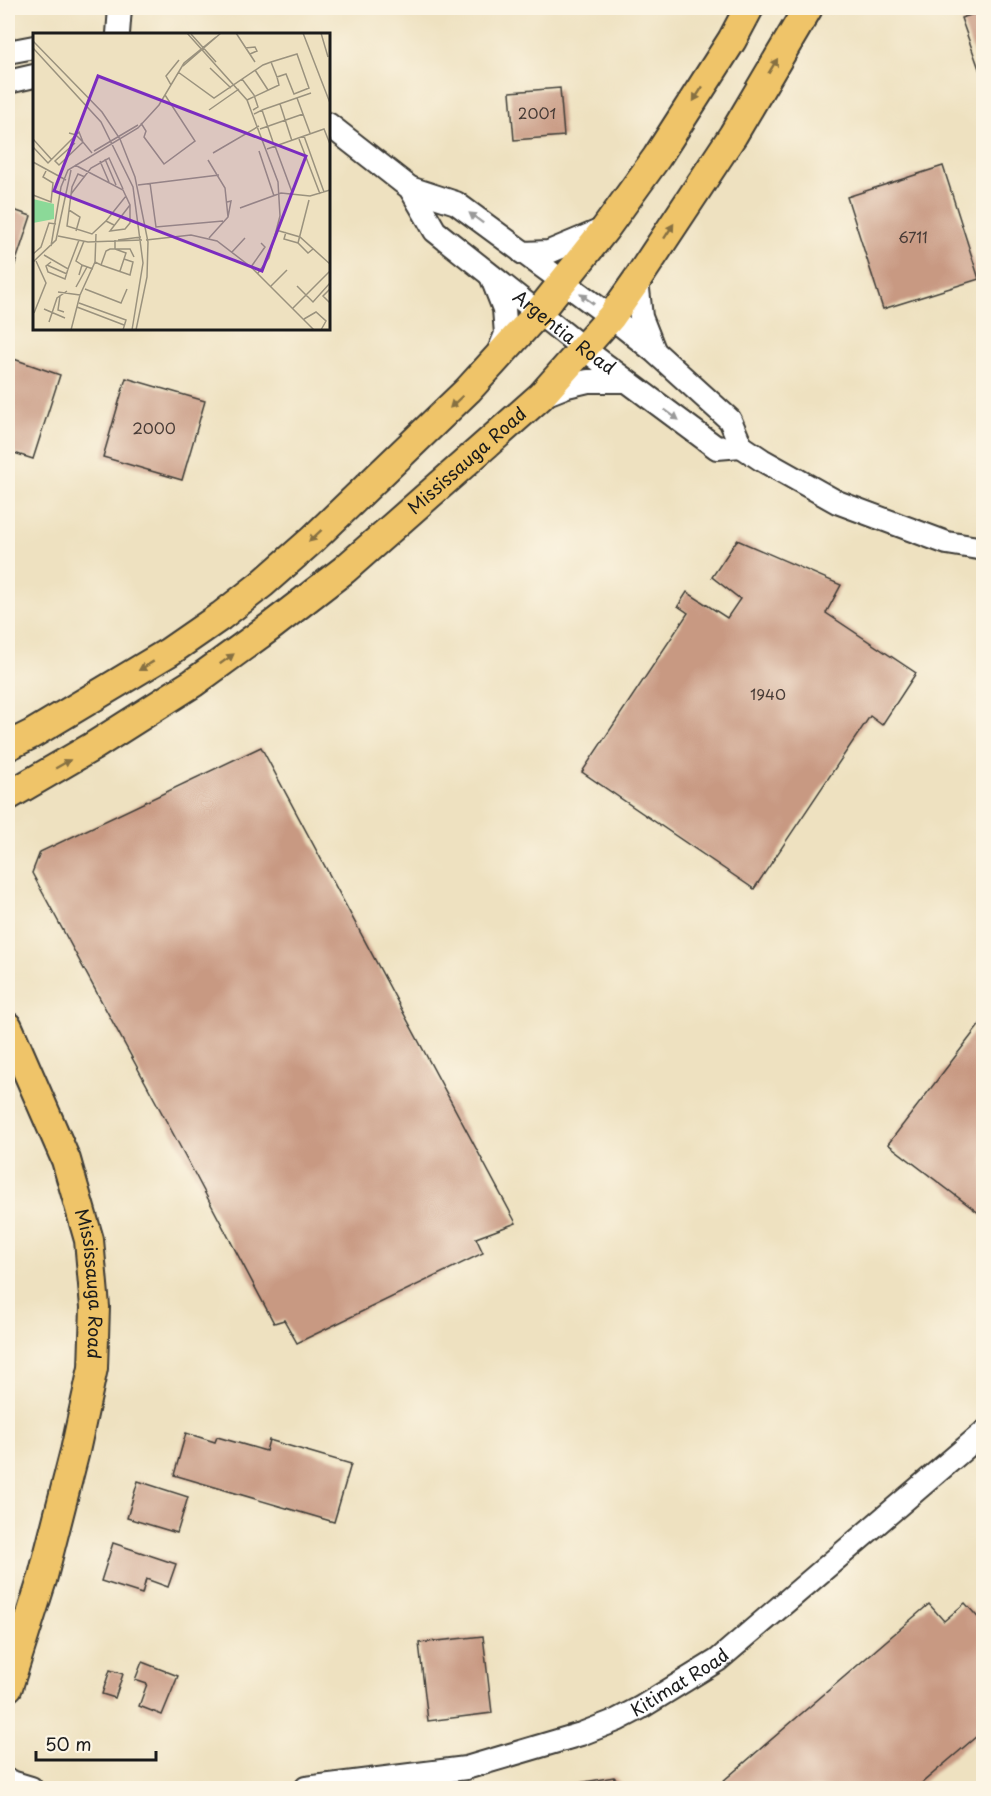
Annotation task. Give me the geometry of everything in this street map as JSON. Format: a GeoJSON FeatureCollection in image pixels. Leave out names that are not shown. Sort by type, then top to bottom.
{"type":"FeatureCollection","features":[{"type":"Feature","properties":{"kind":"main road"},"geometry":{"type":"LineString","coordinates":[[8,746],[169,652],[262,584],[312,540],[468,390],[538,313],[605,229],[663,147],[750,8]]}},
{"type":"Feature","properties":{"kind":"main road","name":"Mississauga Road"},"geometry":{"type":"LineString","coordinates":[[9,796],[193,683],[270,627],[353,563],[541,396],[584,350],[637,280],[733,135],[808,8]]}},
{"type":"Feature","properties":{"kind":"main road","name":"Mississauga Road"},"geometry":{"type":"LineString","coordinates":[[8,1028],[66,1160],[89,1240],[96,1307],[93,1368],[75,1450],[42,1580],[8,1687]]}},
{"type":"Feature","properties":{"kind":"street"},"geometry":{"type":"LineString","coordinates":[[118,33],[120,8]]}},
{"type":"Feature","properties":{"kind":"street"},"geometry":{"type":"LineString","coordinates":[[8,52],[33,47]]}},
{"type":"Feature","properties":{"kind":"street"},"geometry":{"type":"LineString","coordinates":[[8,82],[33,76]]}},
{"type":"Feature","properties":{"kind":"street","name":"Argentia Road"},"geometry":{"type":"LineString","coordinates":[[330,126],[410,188],[456,203],[611,317],[655,352],[730,420],[741,446]]}},
{"type":"Feature","properties":{"kind":"street","name":"Argentia Road"},"geometry":{"type":"LineString","coordinates":[[410,188],[435,231],[624,381],[717,448],[741,446],[837,502],[947,543],[984,549]]}},
{"type":"Feature","properties":{"kind":"street"},"geometry":{"type":"LineString","coordinates":[[523,253],[549,252],[605,229]]}},
{"type":"Feature","properties":{"kind":"street"},"geometry":{"type":"LineString","coordinates":[[490,275],[504,309],[506,334],[496,359]]}},
{"type":"Feature","properties":{"kind":"street"},"geometry":{"type":"LineString","coordinates":[[637,280],[641,317],[655,352]]}},
{"type":"Feature","properties":{"kind":"street"},"geometry":{"type":"LineString","coordinates":[[541,396],[588,381],[624,381]]}},
{"type":"Feature","properties":{"kind":"street","name":"Kitimat Road"},"geometry":{"type":"LineString","coordinates":[[306,1788],[350,1786],[466,1768],[580,1734],[617,1720],[640,1708],[718,1660],[984,1432]]}},
{"type":"Feature","properties":{"kind":"street"},"geometry":{"type":"LineString","coordinates":[[8,1781],[31,1788]]}},
{"type":"Feature","properties":{"kind":"building"},"geometry":{"type":"Polygon","coordinates":[[[984,11],[984,80],[983,80],[961,18],[984,11]]]}},
{"type":"Feature","properties":{"kind":"building"},"geometry":{"type":"Polygon","coordinates":[[[560,88],[564,136],[514,140],[510,92],[560,88]]]}},
{"type":"Feature","properties":{"kind":"building"},"geometry":{"type":"Polygon","coordinates":[[[943,166],[979,279],[883,309],[847,197],[943,166]]]}},
{"type":"Feature","properties":{"kind":"building"},"geometry":{"type":"Polygon","coordinates":[[[8,208],[31,216],[8,285],[8,208]]]}},
{"type":"Feature","properties":{"kind":"building"},"geometry":{"type":"Polygon","coordinates":[[[8,357],[60,375],[33,459],[8,451],[8,357]]]}},
{"type":"Feature","properties":{"kind":"building"},"geometry":{"type":"Polygon","coordinates":[[[126,378],[205,401],[182,480],[103,457],[126,378]]]}},
{"type":"Feature","properties":{"kind":"building"},"geometry":{"type":"Polygon","coordinates":[[[737,540],[841,585],[826,613],[916,673],[882,725],[870,716],[754,889],[582,772],[688,613],[678,606],[687,592],[727,618],[740,599],[712,577],[737,540]]]}},
{"type":"Feature","properties":{"kind":"building"},"geometry":{"type":"Polygon","coordinates":[[[261,747],[516,1223],[476,1238],[483,1253],[297,1343],[284,1320],[274,1323],[32,873],[40,852],[261,747]]]}},
{"type":"Feature","properties":{"kind":"building"},"geometry":{"type":"Polygon","coordinates":[[[984,1019],[984,1217],[888,1144],[984,1019]]]}},
{"type":"Feature","properties":{"kind":"building"},"geometry":{"type":"Polygon","coordinates":[[[186,1433],[215,1442],[217,1437],[266,1451],[269,1440],[351,1464],[334,1522],[174,1475],[186,1433]]]}},
{"type":"Feature","properties":{"kind":"building"},"geometry":{"type":"Polygon","coordinates":[[[138,1481],[188,1497],[177,1533],[127,1518],[138,1481]]]}},
{"type":"Feature","properties":{"kind":"building"},"geometry":{"type":"Polygon","coordinates":[[[113,1543],[176,1564],[168,1587],[146,1579],[142,1594],[101,1581],[113,1543]]]}},
{"type":"Feature","properties":{"kind":"building"},"geometry":{"type":"Polygon","coordinates":[[[965,1603],[984,1624],[984,1730],[916,1788],[715,1788],[929,1604],[944,1621],[965,1603]]]}},
{"type":"Feature","properties":{"kind":"building"},"geometry":{"type":"Polygon","coordinates":[[[483,1636],[492,1713],[428,1721],[419,1643],[483,1636]]]}},
{"type":"Feature","properties":{"kind":"building"},"geometry":{"type":"Polygon","coordinates":[[[142,1662],[178,1676],[162,1715],[139,1706],[147,1684],[135,1680],[142,1662]]]}},
{"type":"Feature","properties":{"kind":"building"},"geometry":{"type":"Polygon","coordinates":[[[110,1670],[123,1674],[115,1698],[102,1694],[110,1670]]]}},
{"type":"Feature","properties":{"kind":"building"},"geometry":{"type":"Polygon","coordinates":[[[614,1777],[627,1788],[556,1788],[556,1787],[614,1777]]]}}]}
